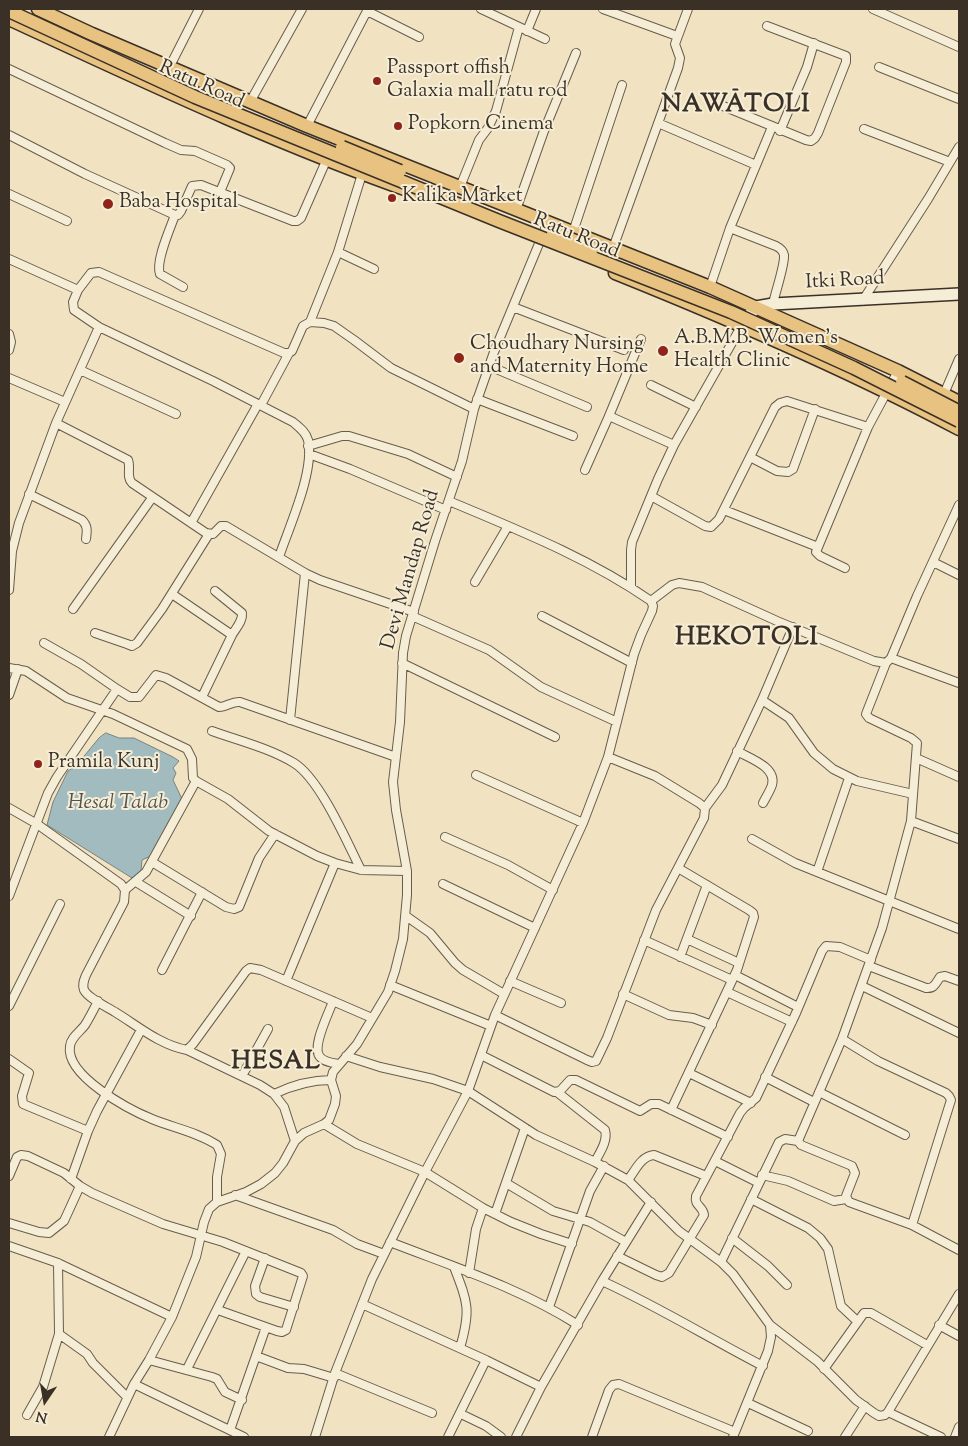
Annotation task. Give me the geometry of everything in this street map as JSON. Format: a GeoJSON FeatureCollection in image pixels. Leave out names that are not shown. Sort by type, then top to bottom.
{"type":"FeatureCollection","features":[{"type":"Feature","properties":{"kind":"main road"},"geometry":{"type":"LineString","coordinates":[[24,9],[198,88],[502,213],[735,304],[858,360],[959,412]]}},
{"type":"Feature","properties":{"kind":"main road","name":"Ratu Road"},"geometry":{"type":"LineString","coordinates":[[38,9],[169,68],[307,126],[710,287],[898,370],[959,402]]}},
{"type":"Feature","properties":{"kind":"main road"},"geometry":{"type":"LineString","coordinates":[[9,11],[195,96],[499,221],[731,312],[854,368],[959,421]]}},
{"type":"Feature","properties":{"kind":"main road","name":"Ratu Road"},"geometry":{"type":"LineString","coordinates":[[9,19],[138,79],[326,160],[417,193],[742,324],[821,360],[959,429]]}},
{"type":"Feature","properties":{"kind":"street"},"geometry":{"type":"LineString","coordinates":[[169,68],[199,9]]}},
{"type":"Feature","properties":{"kind":"street"},"geometry":{"type":"LineString","coordinates":[[250,102],[302,9]]}},
{"type":"Feature","properties":{"kind":"street"},"geometry":{"type":"LineString","coordinates":[[481,9],[545,39]]}},
{"type":"Feature","properties":{"kind":"street"},"geometry":{"type":"LineString","coordinates":[[527,31],[536,9]]}},
{"type":"Feature","properties":{"kind":"street"},"geometry":{"type":"LineString","coordinates":[[604,9],[677,36]]}},
{"type":"Feature","properties":{"kind":"street"},"geometry":{"type":"LineString","coordinates":[[613,248],[680,61],[675,44],[688,9]]}},
{"type":"Feature","properties":{"kind":"street"},"geometry":{"type":"LineString","coordinates":[[874,9],[959,47]]}},
{"type":"Feature","properties":{"kind":"street"},"geometry":{"type":"LineString","coordinates":[[307,126],[368,10],[419,37]]}},
{"type":"Feature","properties":{"kind":"street"},"geometry":{"type":"LineString","coordinates":[[723,106],[780,131],[811,141],[815,138],[842,74],[846,56],[767,26]]}},
{"type":"Feature","properties":{"kind":"street"},"geometry":{"type":"LineString","coordinates":[[460,187],[479,140],[488,128],[496,111],[519,27]]}},
{"type":"Feature","properties":{"kind":"street"},"geometry":{"type":"LineString","coordinates":[[780,131],[807,67],[814,44]]}},
{"type":"Feature","properties":{"kind":"street"},"geometry":{"type":"LineString","coordinates":[[516,210],[544,131],[576,53]]}},
{"type":"Feature","properties":{"kind":"street"},"geometry":{"type":"LineString","coordinates":[[879,67],[959,99]]}},
{"type":"Feature","properties":{"kind":"street"},"geometry":{"type":"LineString","coordinates":[[9,69],[165,143],[181,150],[201,153],[228,165],[230,168],[229,172],[220,192]]}},
{"type":"Feature","properties":{"kind":"street"},"geometry":{"type":"LineString","coordinates":[[573,232],[622,85]]}},
{"type":"Feature","properties":{"kind":"street"},"geometry":{"type":"LineString","coordinates":[[658,123],[756,165]]}},
{"type":"Feature","properties":{"kind":"street"},"geometry":{"type":"LineString","coordinates":[[710,287],[730,228],[772,127]]}},
{"type":"Feature","properties":{"kind":"street"},"geometry":{"type":"LineString","coordinates":[[864,129],[950,162]]}},
{"type":"Feature","properties":{"kind":"street"},"geometry":{"type":"LineString","coordinates":[[9,135],[85,174],[175,215]]}},
{"type":"Feature","properties":{"kind":"street"},"geometry":{"type":"LineString","coordinates":[[863,300],[959,147]]}},
{"type":"Feature","properties":{"kind":"street"},"geometry":{"type":"LineString","coordinates":[[183,286],[160,274],[158,271],[175,215],[178,215],[181,211],[192,186],[201,185],[297,221],[301,218],[326,160]]}},
{"type":"Feature","properties":{"kind":"street"},"geometry":{"type":"LineString","coordinates":[[191,523],[292,351],[304,326],[310,322],[338,252],[362,174]]}},
{"type":"Feature","properties":{"kind":"street"},"geometry":{"type":"LineString","coordinates":[[9,194],[67,221]]}},
{"type":"Feature","properties":{"kind":"street","name":"Devi Mandap Road"},"geometry":{"type":"LineString","coordinates":[[331,1080],[333,1072],[339,1064],[358,1044],[390,985],[398,959],[406,916],[407,872],[393,782],[402,694],[402,663],[406,636],[462,461],[477,399],[548,222]]}},
{"type":"Feature","properties":{"kind":"street"},"geometry":{"type":"LineString","coordinates":[[730,228],[776,246],[784,253],[783,265],[772,304]]}},
{"type":"Feature","properties":{"kind":"street"},"geometry":{"type":"LineString","coordinates":[[338,252],[374,269]]}},
{"type":"Feature","properties":{"kind":"street"},"geometry":{"type":"LineString","coordinates":[[9,259],[78,290]]}},
{"type":"Feature","properties":{"kind":"street"},"geometry":{"type":"LineString","coordinates":[[278,557],[308,469],[307,438],[302,430],[293,422],[99,326],[74,310],[73,302],[78,290],[91,273],[99,272],[222,325],[274,350],[289,354]]}},
{"type":"Feature","properties":{"kind":"street","name":"Itki Road"},"geometry":{"type":"LineString","coordinates":[[756,307],[772,304],[959,294]]}},
{"type":"Feature","properties":{"kind":"street"},"geometry":{"type":"LineString","coordinates":[[513,307],[624,350]]}},
{"type":"Feature","properties":{"kind":"street"},"geometry":{"type":"LineString","coordinates":[[631,587],[632,542],[650,496],[674,446],[742,324],[756,307]]}},
{"type":"Feature","properties":{"kind":"street"},"geometry":{"type":"LineString","coordinates":[[310,322],[334,326],[391,368],[474,409]]}},
{"type":"Feature","properties":{"kind":"street"},"geometry":{"type":"LineString","coordinates":[[9,590],[12,551],[19,523],[56,423],[99,326]]}},
{"type":"Feature","properties":{"kind":"street"},"geometry":{"type":"LineString","coordinates":[[9,334],[11,342],[9,350]]}},
{"type":"Feature","properties":{"kind":"street"},"geometry":{"type":"LineString","coordinates":[[585,470],[641,339]]}},
{"type":"Feature","properties":{"kind":"street"},"geometry":{"type":"LineString","coordinates":[[944,394],[959,359]]}},
{"type":"Feature","properties":{"kind":"street"},"geometry":{"type":"LineString","coordinates":[[489,366],[587,407]]}},
{"type":"Feature","properties":{"kind":"street"},"geometry":{"type":"LineString","coordinates":[[80,370],[176,414]]}},
{"type":"Feature","properties":{"kind":"street"},"geometry":{"type":"LineString","coordinates":[[845,568],[820,556],[816,552],[868,427],[898,370]]}},
{"type":"Feature","properties":{"kind":"street"},"geometry":{"type":"LineString","coordinates":[[9,378],[65,402]]}},
{"type":"Feature","properties":{"kind":"street"},"geometry":{"type":"LineString","coordinates":[[651,385],[696,407]]}},
{"type":"Feature","properties":{"kind":"street"},"geometry":{"type":"LineString","coordinates":[[477,399],[573,436]]}},
{"type":"Feature","properties":{"kind":"street"},"geometry":{"type":"LineString","coordinates":[[650,496],[705,526],[711,527],[714,525],[724,510],[775,407],[780,403],[787,401],[868,427]]}},
{"type":"Feature","properties":{"kind":"street"},"geometry":{"type":"LineString","coordinates":[[750,458],[777,471],[788,472],[793,469],[815,409]]}},
{"type":"Feature","properties":{"kind":"street"},"geometry":{"type":"LineString","coordinates":[[609,416],[674,446]]}},
{"type":"Feature","properties":{"kind":"street"},"geometry":{"type":"LineString","coordinates":[[56,423],[128,460],[130,469],[129,480],[152,498],[209,534]]}},
{"type":"Feature","properties":{"kind":"street"},"geometry":{"type":"LineString","coordinates":[[308,450],[342,436],[349,436],[408,454],[457,477]]}},
{"type":"Feature","properties":{"kind":"street"},"geometry":{"type":"LineString","coordinates":[[308,450],[446,510]]}},
{"type":"Feature","properties":{"kind":"street"},"geometry":{"type":"LineString","coordinates":[[30,494],[82,520],[87,528],[86,539]]}},
{"type":"Feature","properties":{"kind":"street"},"geometry":{"type":"LineString","coordinates":[[73,609],[152,498]]}},
{"type":"Feature","properties":{"kind":"street"},"geometry":{"type":"LineString","coordinates":[[318,1436],[335,1376],[362,1304],[384,1254],[468,1091],[495,1015],[583,822],[608,757],[632,663],[653,606],[651,601],[631,587],[540,539],[449,501]]}},
{"type":"Feature","properties":{"kind":"street"},"geometry":{"type":"LineString","coordinates":[[798,1141],[842,1039],[862,986],[882,928],[911,821],[916,743],[911,738],[869,718],[866,714],[888,660],[959,505]]}},
{"type":"Feature","properties":{"kind":"street"},"geometry":{"type":"LineString","coordinates":[[724,510],[818,548]]}},
{"type":"Feature","properties":{"kind":"street"},"geometry":{"type":"LineString","coordinates":[[96,633],[132,646],[142,636],[172,594],[209,534],[213,534],[221,526],[226,526],[306,573],[332,585],[413,614],[489,650],[541,687],[617,722]]}},
{"type":"Feature","properties":{"kind":"street"},"geometry":{"type":"LineString","coordinates":[[475,582],[508,526]]}},
{"type":"Feature","properties":{"kind":"street"},"geometry":{"type":"LineString","coordinates":[[933,562],[959,575]]}},
{"type":"Feature","properties":{"kind":"street"},"geometry":{"type":"LineString","coordinates":[[290,720],[306,573]]}},
{"type":"Feature","properties":{"kind":"street"},"geometry":{"type":"LineString","coordinates":[[651,601],[672,585],[679,583],[702,587],[874,661],[888,660],[959,683]]}},
{"type":"Feature","properties":{"kind":"street"},"geometry":{"type":"LineString","coordinates":[[202,697],[242,617],[242,613],[215,591]]}},
{"type":"Feature","properties":{"kind":"street"},"geometry":{"type":"LineString","coordinates":[[172,594],[232,635]]}},
{"type":"Feature","properties":{"kind":"street"},"geometry":{"type":"LineString","coordinates":[[542,616],[632,663]]}},
{"type":"Feature","properties":{"kind":"street"},"geometry":{"type":"LineString","coordinates":[[495,1015],[592,1062],[596,1061],[604,1045],[656,910],[704,818],[705,808],[722,785],[762,700],[793,627]]}},
{"type":"Feature","properties":{"kind":"street"},"geometry":{"type":"LineString","coordinates":[[44,643],[81,664],[130,697],[138,697],[156,675],[161,675],[219,706],[224,707],[240,702],[396,757]]}},
{"type":"Feature","properties":{"kind":"street"},"geometry":{"type":"LineString","coordinates":[[402,663],[555,737]]}},
{"type":"Feature","properties":{"kind":"street"},"geometry":{"type":"LineString","coordinates":[[9,668],[31,673],[67,698],[103,711],[187,749],[192,759],[191,774],[196,782],[228,798],[275,834],[317,856],[361,870],[407,872]]}},
{"type":"Feature","properties":{"kind":"street"},"geometry":{"type":"LineString","coordinates":[[9,695],[18,669]]}},
{"type":"Feature","properties":{"kind":"street"},"geometry":{"type":"LineString","coordinates":[[9,896],[48,793],[117,689]]}},
{"type":"Feature","properties":{"kind":"street"},"geometry":{"type":"LineString","coordinates":[[762,700],[789,718],[825,764],[849,778],[914,794]]}},
{"type":"Feature","properties":{"kind":"street"},"geometry":{"type":"LineString","coordinates":[[212,730],[274,753],[300,768],[326,800],[361,870]]}},
{"type":"Feature","properties":{"kind":"street"},"geometry":{"type":"LineString","coordinates":[[738,751],[770,772],[773,778],[763,803]]}},
{"type":"Feature","properties":{"kind":"street"},"geometry":{"type":"LineString","coordinates":[[608,757],[655,776],[705,808]]}},
{"type":"Feature","properties":{"kind":"street"},"geometry":{"type":"LineString","coordinates":[[916,758],[959,778]]}},
{"type":"Feature","properties":{"kind":"street"},"geometry":{"type":"LineString","coordinates":[[476,775],[583,822]]}},
{"type":"Feature","properties":{"kind":"street"},"geometry":{"type":"LineString","coordinates":[[817,872],[849,778]]}},
{"type":"Feature","properties":{"kind":"street"},"geometry":{"type":"LineString","coordinates":[[125,890],[146,872],[196,782]]}},
{"type":"Feature","properties":{"kind":"street"},"geometry":{"type":"LineString","coordinates":[[9,808],[37,824],[121,884],[125,890],[124,902],[83,982],[86,992],[141,1030],[242,1076],[274,1094],[284,1107],[295,1141]]}},
{"type":"Feature","properties":{"kind":"street"},"geometry":{"type":"LineString","coordinates":[[911,821],[959,839]]}},
{"type":"Feature","properties":{"kind":"street"},"geometry":{"type":"LineString","coordinates":[[152,862],[234,909],[239,906],[259,858],[275,834]]}},
{"type":"Feature","properties":{"kind":"street"},"geometry":{"type":"LineString","coordinates":[[445,837],[508,865],[553,890]]}},
{"type":"Feature","properties":{"kind":"street"},"geometry":{"type":"LineString","coordinates":[[752,839],[788,859],[817,872],[959,929]]}},
{"type":"Feature","properties":{"kind":"street"},"geometry":{"type":"LineString","coordinates":[[286,981],[335,863]]}},
{"type":"Feature","properties":{"kind":"street"},"geometry":{"type":"LineString","coordinates":[[671,1110],[727,992],[753,920],[753,913],[678,868]]}},
{"type":"Feature","properties":{"kind":"street"},"geometry":{"type":"LineString","coordinates":[[136,882],[191,916]]}},
{"type":"Feature","properties":{"kind":"street"},"geometry":{"type":"LineString","coordinates":[[443,884],[535,928]]}},
{"type":"Feature","properties":{"kind":"street"},"geometry":{"type":"LineString","coordinates":[[680,957],[707,885]]}},
{"type":"Feature","properties":{"kind":"street"},"geometry":{"type":"LineString","coordinates":[[162,970],[202,892]]}},
{"type":"Feature","properties":{"kind":"street"},"geometry":{"type":"LineString","coordinates":[[9,1006],[60,904]]}},
{"type":"Feature","properties":{"kind":"street"},"geometry":{"type":"LineString","coordinates":[[406,916],[430,933],[463,970],[504,994]]}},
{"type":"Feature","properties":{"kind":"street"},"geometry":{"type":"LineString","coordinates":[[687,939],[739,963]]}},
{"type":"Feature","properties":{"kind":"street"},"geometry":{"type":"LineString","coordinates":[[644,940],[798,1007]]}},
{"type":"Feature","properties":{"kind":"street"},"geometry":{"type":"LineString","coordinates":[[617,1256],[662,1277],[669,1273],[704,1214],[704,1211],[695,1201],[706,1176],[740,1113],[756,1098],[792,1022],[818,958],[826,946],[840,947],[870,963],[926,988],[935,986],[940,977],[945,976],[959,981]]}},
{"type":"Feature","properties":{"kind":"street"},"geometry":{"type":"LineString","coordinates":[[187,1050],[250,968],[255,968],[372,1018]]}},
{"type":"Feature","properties":{"kind":"street"},"geometry":{"type":"LineString","coordinates":[[510,982],[561,1004]]}},
{"type":"Feature","properties":{"kind":"street"},"geometry":{"type":"LineString","coordinates":[[390,985],[491,1026]]}},
{"type":"Feature","properties":{"kind":"street"},"geometry":{"type":"LineString","coordinates":[[862,986],[959,1033]]}},
{"type":"Feature","properties":{"kind":"street"},"geometry":{"type":"LineString","coordinates":[[727,992],[792,1022]]}},
{"type":"Feature","properties":{"kind":"street"},"geometry":{"type":"LineString","coordinates":[[623,994],[669,1015],[693,1018],[712,1025]]}},
{"type":"Feature","properties":{"kind":"street"},"geometry":{"type":"LineString","coordinates":[[98,1001],[90,1017],[74,1037],[70,1046],[70,1055],[74,1065],[84,1077],[107,1094],[152,1119],[217,1145],[220,1154],[217,1177],[217,1202]]}},
{"type":"Feature","properties":{"kind":"street"},"geometry":{"type":"LineString","coordinates":[[333,1001],[316,1050],[324,1060],[339,1064]]}},
{"type":"Feature","properties":{"kind":"street"},"geometry":{"type":"LineString","coordinates":[[242,1076],[268,1029]]}},
{"type":"Feature","properties":{"kind":"street"},"geometry":{"type":"LineString","coordinates":[[71,1179],[88,1131],[141,1030]]}},
{"type":"Feature","properties":{"kind":"street"},"geometry":{"type":"LineString","coordinates":[[842,1039],[878,1061],[946,1093],[951,1100],[912,1225]]}},
{"type":"Feature","properties":{"kind":"street"},"geometry":{"type":"LineString","coordinates":[[481,1055],[557,1092],[605,1130],[606,1141],[596,1162]]}},
{"type":"Feature","properties":{"kind":"street"},"geometry":{"type":"LineString","coordinates":[[346,1056],[380,1067],[433,1079],[468,1091],[536,1135],[596,1162],[628,1180],[665,1218],[690,1240],[721,1262],[743,1286],[770,1324],[879,1416],[885,1415],[888,1412],[959,1294]]}},
{"type":"Feature","properties":{"kind":"street"},"geometry":{"type":"LineString","coordinates":[[9,1059],[29,1073],[22,1096],[23,1104],[88,1131]]}},
{"type":"Feature","properties":{"kind":"street"},"geometry":{"type":"LineString","coordinates":[[689,1073],[751,1103]]}},
{"type":"Feature","properties":{"kind":"street"},"geometry":{"type":"LineString","coordinates":[[765,1077],[814,1102]]}},
{"type":"Feature","properties":{"kind":"street"},"geometry":{"type":"LineString","coordinates":[[120,1437],[110,1435],[127,1397],[172,1317],[196,1257],[209,1209],[217,1202],[246,1192],[275,1173],[295,1141],[304,1133],[329,1120],[336,1096],[331,1080],[307,1082],[274,1094]]}},
{"type":"Feature","properties":{"kind":"street"},"geometry":{"type":"LineString","coordinates":[[557,1092],[568,1081],[573,1080],[636,1110],[642,1110],[655,1103],[728,1138]]}},
{"type":"Feature","properties":{"kind":"street"},"geometry":{"type":"LineString","coordinates":[[819,1092],[905,1135]]}},
{"type":"Feature","properties":{"kind":"street"},"geometry":{"type":"LineString","coordinates":[[324,1124],[357,1144],[425,1172],[495,1214],[541,1234],[572,1244]]}},
{"type":"Feature","properties":{"kind":"street"},"geometry":{"type":"LineString","coordinates":[[495,1214],[525,1128]]}},
{"type":"Feature","properties":{"kind":"street"},"geometry":{"type":"LineString","coordinates":[[721,1262],[779,1142],[785,1139],[798,1141],[801,1145],[852,1166],[855,1172],[846,1192],[846,1200]]}},
{"type":"Feature","properties":{"kind":"street"},"geometry":{"type":"LineString","coordinates":[[9,1176],[17,1157],[22,1155],[28,1156],[56,1168],[80,1186],[163,1224],[246,1250],[301,1273],[303,1276],[286,1330],[282,1332],[218,1310]]}},
{"type":"Feature","properties":{"kind":"street"},"geometry":{"type":"LineString","coordinates":[[628,1180],[644,1158],[654,1155],[706,1176]]}},
{"type":"Feature","properties":{"kind":"street"},"geometry":{"type":"LineString","coordinates":[[715,1161],[761,1179],[788,1180],[834,1201],[846,1200],[912,1225],[959,1250]]}},
{"type":"Feature","properties":{"kind":"street"},"geometry":{"type":"LineString","coordinates":[[549,1307],[590,1191],[604,1166]]}},
{"type":"Feature","properties":{"kind":"street"},"geometry":{"type":"LineString","coordinates":[[506,1183],[553,1210],[581,1218],[626,1242]]}},
{"type":"Feature","properties":{"kind":"street"},"geometry":{"type":"LineString","coordinates":[[9,1223],[49,1233],[64,1221],[80,1186]]}},
{"type":"Feature","properties":{"kind":"street"},"geometry":{"type":"LineString","coordinates":[[235,1195],[328,1228],[357,1244],[384,1254]]}},
{"type":"Feature","properties":{"kind":"street"},"geometry":{"type":"LineString","coordinates":[[751,1199],[808,1228],[820,1238],[828,1249],[842,1306],[857,1321]]}},
{"type":"Feature","properties":{"kind":"street"},"geometry":{"type":"LineString","coordinates":[[516,1437],[541,1387],[602,1281],[651,1202]]}},
{"type":"Feature","properties":{"kind":"street"},"geometry":{"type":"LineString","coordinates":[[469,1273],[476,1229],[483,1208]]}},
{"type":"Feature","properties":{"kind":"street"},"geometry":{"type":"LineString","coordinates":[[732,1238],[768,1266],[787,1285]]}},
{"type":"Feature","properties":{"kind":"street"},"geometry":{"type":"LineString","coordinates":[[390,1242],[514,1290],[549,1307],[578,1325]]}},
{"type":"Feature","properties":{"kind":"street"},"geometry":{"type":"LineString","coordinates":[[9,1248],[58,1263],[172,1317]]}},
{"type":"Feature","properties":{"kind":"street"},"geometry":{"type":"LineString","coordinates":[[187,1369],[218,1310],[246,1250]]}},
{"type":"Feature","properties":{"kind":"street"},"geometry":{"type":"LineString","coordinates":[[265,1258],[255,1286],[256,1294],[294,1307]]}},
{"type":"Feature","properties":{"kind":"street"},"geometry":{"type":"LineString","coordinates":[[27,1414],[43,1387],[59,1334],[58,1263]]}},
{"type":"Feature","properties":{"kind":"street"},"geometry":{"type":"LineString","coordinates":[[454,1267],[467,1302],[468,1316],[460,1348]]}},
{"type":"Feature","properties":{"kind":"street"},"geometry":{"type":"LineString","coordinates":[[602,1281],[636,1296],[763,1366]]}},
{"type":"Feature","properties":{"kind":"street"},"geometry":{"type":"LineString","coordinates":[[362,1304],[541,1387]]}},
{"type":"Feature","properties":{"kind":"street"},"geometry":{"type":"LineString","coordinates":[[824,1369],[864,1313],[871,1313],[927,1345]]}},
{"type":"Feature","properties":{"kind":"street"},"geometry":{"type":"LineString","coordinates":[[602,1437],[593,1436],[609,1390],[613,1385],[619,1384],[734,1434],[768,1351],[771,1337],[770,1324]]}},
{"type":"Feature","properties":{"kind":"street"},"geometry":{"type":"LineString","coordinates":[[940,1325],[959,1336]]}},
{"type":"Feature","properties":{"kind":"street"},"geometry":{"type":"LineString","coordinates":[[230,1430],[266,1327]]}},
{"type":"Feature","properties":{"kind":"street"},"geometry":{"type":"LineString","coordinates":[[59,1334],[87,1354],[101,1372],[127,1397]]}},
{"type":"Feature","properties":{"kind":"street"},"geometry":{"type":"LineString","coordinates":[[256,1356],[288,1368],[304,1368],[335,1376],[432,1413]]}},
{"type":"Feature","properties":{"kind":"street"},"geometry":{"type":"LineString","coordinates":[[149,1360],[187,1369],[217,1380],[225,1392],[242,1400]]}},
{"type":"Feature","properties":{"kind":"street"},"geometry":{"type":"LineString","coordinates":[[448,1437],[486,1360]]}},
{"type":"Feature","properties":{"kind":"street"},"geometry":{"type":"LineString","coordinates":[[134,1384],[244,1437]]}},
{"type":"Feature","properties":{"kind":"street"},"geometry":{"type":"LineString","coordinates":[[748,1403],[808,1431]]}},
{"type":"Feature","properties":{"kind":"street"},"geometry":{"type":"LineString","coordinates":[[845,1437],[865,1406]]}},
{"type":"Feature","properties":{"kind":"street"},"geometry":{"type":"LineString","coordinates":[[888,1412],[941,1437]]}},
{"type":"Feature","properties":{"kind":"street"},"geometry":{"type":"LineString","coordinates":[[461,1414],[486,1426],[501,1437]]}},
{"type":"Feature","properties":{"kind":"water","name":"Hesal Talab"},"geometry":{"type":"Polygon","coordinates":[[[106,733],[119,738],[134,738],[179,761],[173,768],[176,773],[173,780],[183,801],[153,855],[142,860],[141,871],[132,878],[47,825],[53,802],[68,771],[76,766],[99,738],[106,733]]]}},
{"type":"Feature","properties":{"kind":"place","name":"Passport offish Galaxia mall ratu rod"},"geometry":{"type":"Point","coordinates":[377,81]}},
{"type":"Feature","properties":{"kind":"place","name":"Popkorn Cinema"},"geometry":{"type":"Point","coordinates":[398,126]}},
{"type":"Feature","properties":{"kind":"place","name":"Kalika Market"},"geometry":{"type":"Point","coordinates":[392,198]}},
{"type":"Feature","properties":{"kind":"place","name":"Baba Hospital"},"geometry":{"type":"Point","coordinates":[108,204]}},
{"type":"Feature","properties":{"kind":"place","name":"A.B.M.B. Women's Health Clinic"},"geometry":{"type":"Point","coordinates":[663,351]}},
{"type":"Feature","properties":{"kind":"place","name":"Choudhary Nursing and Maternity Home"},"geometry":{"type":"Point","coordinates":[459,358]}},
{"type":"Feature","properties":{"kind":"place","name":"Pramila Kunj"},"geometry":{"type":"Point","coordinates":[38,764]}},
{"type":"Feature","properties":{"kind":"district","name":"NAWĀTOLI"},"geometry":{"type":"Point","coordinates":[736,107]}},
{"type":"Feature","properties":{"kind":"district","name":"HEKOTOLI"},"geometry":{"type":"Point","coordinates":[747,640]}},
{"type":"Feature","properties":{"kind":"district","name":"HESAL"},"geometry":{"type":"Point","coordinates":[276,1064]}}]}
